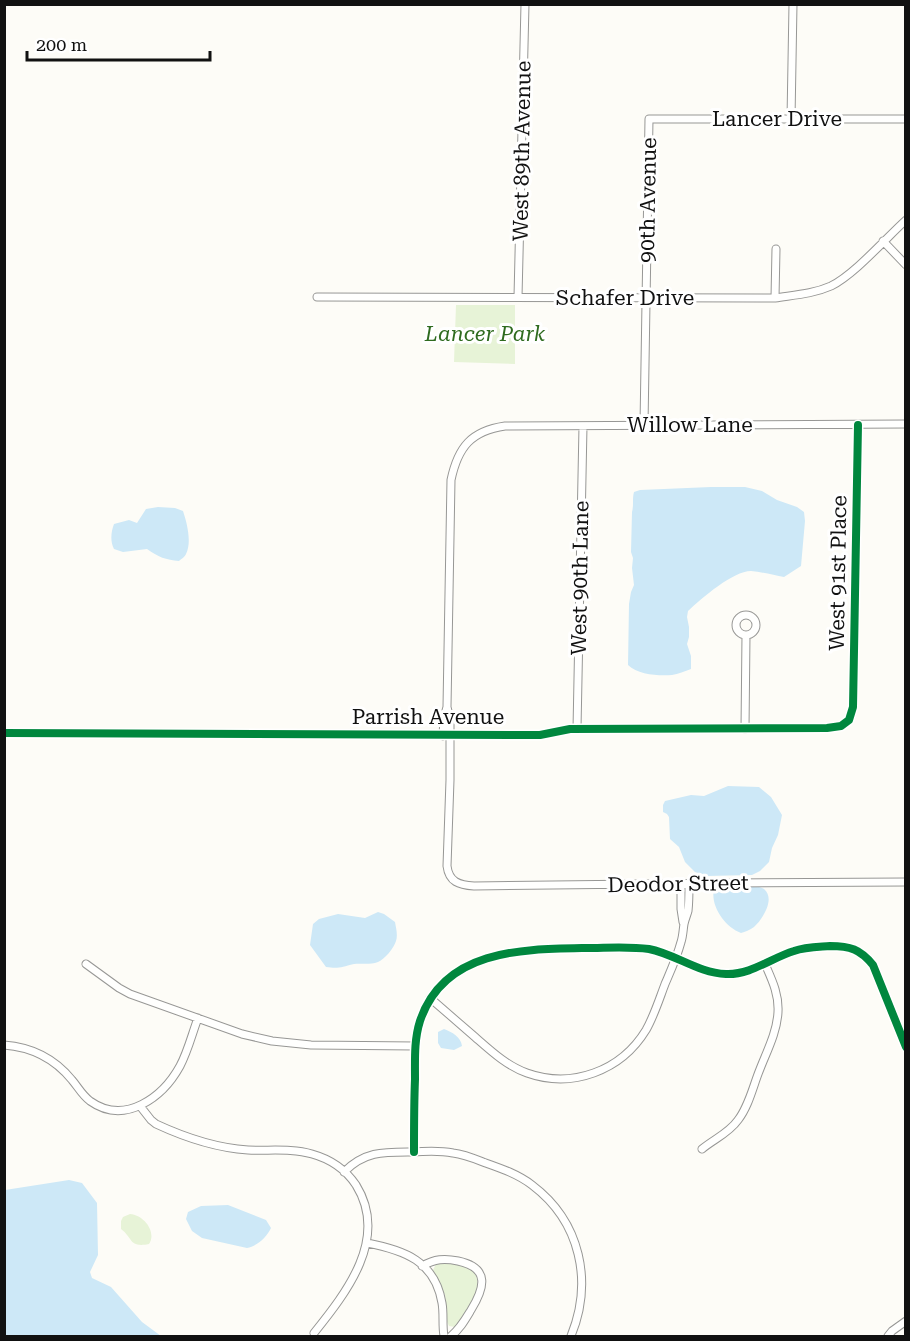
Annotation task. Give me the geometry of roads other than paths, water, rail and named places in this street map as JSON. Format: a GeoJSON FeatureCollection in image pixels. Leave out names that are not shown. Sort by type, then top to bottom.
{"type":"FeatureCollection","features":[{"type":"Feature","properties":{"kind":"street","name":"West 89th Avenue"},"geometry":{"type":"LineString","coordinates":[[518,297],[525,4]]}},
{"type":"Feature","properties":{"kind":"street"},"geometry":{"type":"LineString","coordinates":[[791,119],[793,4]]}},
{"type":"Feature","properties":{"kind":"street","name":"Lancer Drive"},"geometry":{"type":"LineString","coordinates":[[649,119],[906,119]]}},
{"type":"Feature","properties":{"kind":"street","name":"90th Avenue"},"geometry":{"type":"LineString","coordinates":[[644,426],[649,119]]}},
{"type":"Feature","properties":{"kind":"street","name":"Schafer Drive"},"geometry":{"type":"LineString","coordinates":[[318,297],[775,298],[805,294],[831,285],[852,272],[906,220]]}},
{"type":"Feature","properties":{"kind":"street"},"geometry":{"type":"LineString","coordinates":[[883,241],[906,265]]}},
{"type":"Feature","properties":{"kind":"street"},"geometry":{"type":"LineString","coordinates":[[775,298],[776,249]]}},
{"type":"Feature","properties":{"kind":"street","name":"Willow Lane"},"geometry":{"type":"LineString","coordinates":[[446,735],[450,719],[447,706],[451,480],[454,462],[464,446],[477,434],[490,428],[505,426],[906,424]]}},
{"type":"Feature","properties":{"kind":"street","name":"West 91st Place"},"geometry":{"type":"LineString","coordinates":[[849,720],[853,706],[858,425]]}},
{"type":"Feature","properties":{"kind":"street","name":"West 90th Lane"},"geometry":{"type":"LineString","coordinates":[[577,729],[583,426]]}},
{"type":"Feature","properties":{"kind":"street"},"geometry":{"type":"LineString","coordinates":[[745,729],[746,635]]}},
{"type":"Feature","properties":{"kind":"street","name":"Parrish Avenue"},"geometry":{"type":"LineString","coordinates":[[4,734],[540,735],[570,729],[826,728],[841,726],[849,720]]}},
{"type":"Feature","properties":{"kind":"street","name":"Deodor Street"},"geometry":{"type":"LineString","coordinates":[[446,735],[447,866],[452,879],[462,885],[906,882]]}},
{"type":"Feature","properties":{"kind":"street"},"geometry":{"type":"LineString","coordinates":[[430,998],[490,1050],[513,1066],[531,1074],[557,1079],[577,1078],[596,1072],[613,1064],[628,1053],[651,1021],[682,939],[684,924],[681,909],[685,884]]}},
{"type":"Feature","properties":{"kind":"street"},"geometry":{"type":"LineString","coordinates":[[414,1152],[415,1046],[420,1021],[430,998],[462,968],[480,960],[504,954],[561,949],[636,948],[652,950],[710,972],[725,974],[742,973],[808,947],[846,946],[865,955],[873,965],[906,1047]]}},
{"type":"Feature","properties":{"kind":"street"},"geometry":{"type":"LineString","coordinates":[[86,964],[130,994],[249,1036],[291,1044],[319,1046],[415,1046]]}},
{"type":"Feature","properties":{"kind":"street"},"geometry":{"type":"LineString","coordinates":[[702,1149],[724,1134],[739,1119],[774,1033],[778,1000],[765,964]]}},
{"type":"Feature","properties":{"kind":"street"},"geometry":{"type":"LineString","coordinates":[[4,1045],[31,1050],[51,1060],[68,1075],[86,1097],[97,1105],[122,1110],[140,1106],[159,1092],[172,1078],[184,1056],[198,1018]]}},
{"type":"Feature","properties":{"kind":"street"},"geometry":{"type":"LineString","coordinates":[[140,1106],[156,1124],[201,1141],[236,1149],[311,1153],[330,1161],[356,1186],[366,1208],[369,1228],[367,1243],[351,1280],[314,1333]]}},
{"type":"Feature","properties":{"kind":"street"},"geometry":{"type":"LineString","coordinates":[[344,1172],[356,1162],[383,1152],[451,1152],[504,1170],[532,1185],[554,1206],[567,1225],[578,1253],[582,1277],[580,1308],[571,1336]]}},
{"type":"Feature","properties":{"kind":"street"},"geometry":{"type":"LineString","coordinates":[[367,1243],[397,1249],[422,1266],[431,1276],[440,1294],[444,1336]]}},
{"type":"Feature","properties":{"kind":"street"},"geometry":{"type":"LineString","coordinates":[[422,1266],[436,1259],[448,1259],[468,1263],[480,1274],[482,1285],[477,1299],[460,1328],[451,1336]]}},
{"type":"Feature","properties":{"kind":"street"},"geometry":{"type":"LineString","coordinates":[[888,1336],[906,1321]]}},
{"type":"Feature","properties":{"kind":"water"},"geometry":{"type":"Polygon","coordinates":[[[745,487],[762,491],[804,512],[801,566],[784,577],[751,571],[727,580],[688,611],[687,644],[691,656],[691,669],[674,675],[637,671],[628,665],[629,604],[634,585],[631,552],[634,492],[745,487]]]}},
{"type":"Feature","properties":{"kind":"water"},"geometry":{"type":"Polygon","coordinates":[[[158,507],[183,511],[189,538],[188,549],[184,557],[179,561],[174,561],[162,558],[147,549],[123,552],[114,549],[111,536],[114,524],[129,520],[137,523],[146,509],[158,507]]]}},
{"type":"Feature","properties":{"kind":"water"},"geometry":{"type":"Polygon","coordinates":[[[728,786],[759,787],[771,797],[782,815],[778,835],[769,862],[760,871],[752,875],[707,876],[695,872],[685,862],[679,847],[670,839],[669,817],[663,812],[663,805],[665,801],[691,795],[704,796],[728,786]]]}},
{"type":"Feature","properties":{"kind":"water"},"geometry":{"type":"Polygon","coordinates":[[[717,887],[761,887],[769,898],[764,915],[751,929],[741,933],[735,930],[724,921],[714,902],[714,889],[717,887]]]}},
{"type":"Feature","properties":{"kind":"water"},"geometry":{"type":"Polygon","coordinates":[[[378,912],[395,922],[396,927],[396,941],[386,956],[375,963],[337,968],[326,967],[310,945],[313,924],[319,919],[338,914],[365,918],[378,912]]]}},
{"type":"Feature","properties":{"kind":"water"},"geometry":{"type":"Polygon","coordinates":[[[444,1029],[458,1037],[462,1046],[454,1050],[441,1048],[438,1043],[438,1032],[444,1029]]]}},
{"type":"Feature","properties":{"kind":"water"},"geometry":{"type":"Polygon","coordinates":[[[69,1180],[82,1183],[97,1203],[98,1255],[90,1272],[92,1278],[111,1287],[142,1322],[161,1336],[5,1336],[5,1190],[69,1180]]]}},
{"type":"Feature","properties":{"kind":"water"},"geometry":{"type":"Polygon","coordinates":[[[228,1205],[266,1220],[271,1228],[267,1235],[258,1243],[247,1248],[202,1238],[192,1231],[186,1219],[188,1212],[201,1206],[228,1205]]]}},
{"type":"Feature","properties":{"kind":"park label","name":"Lancer Park"},"geometry":{"type":"Point","coordinates":[485,334]}}]}
